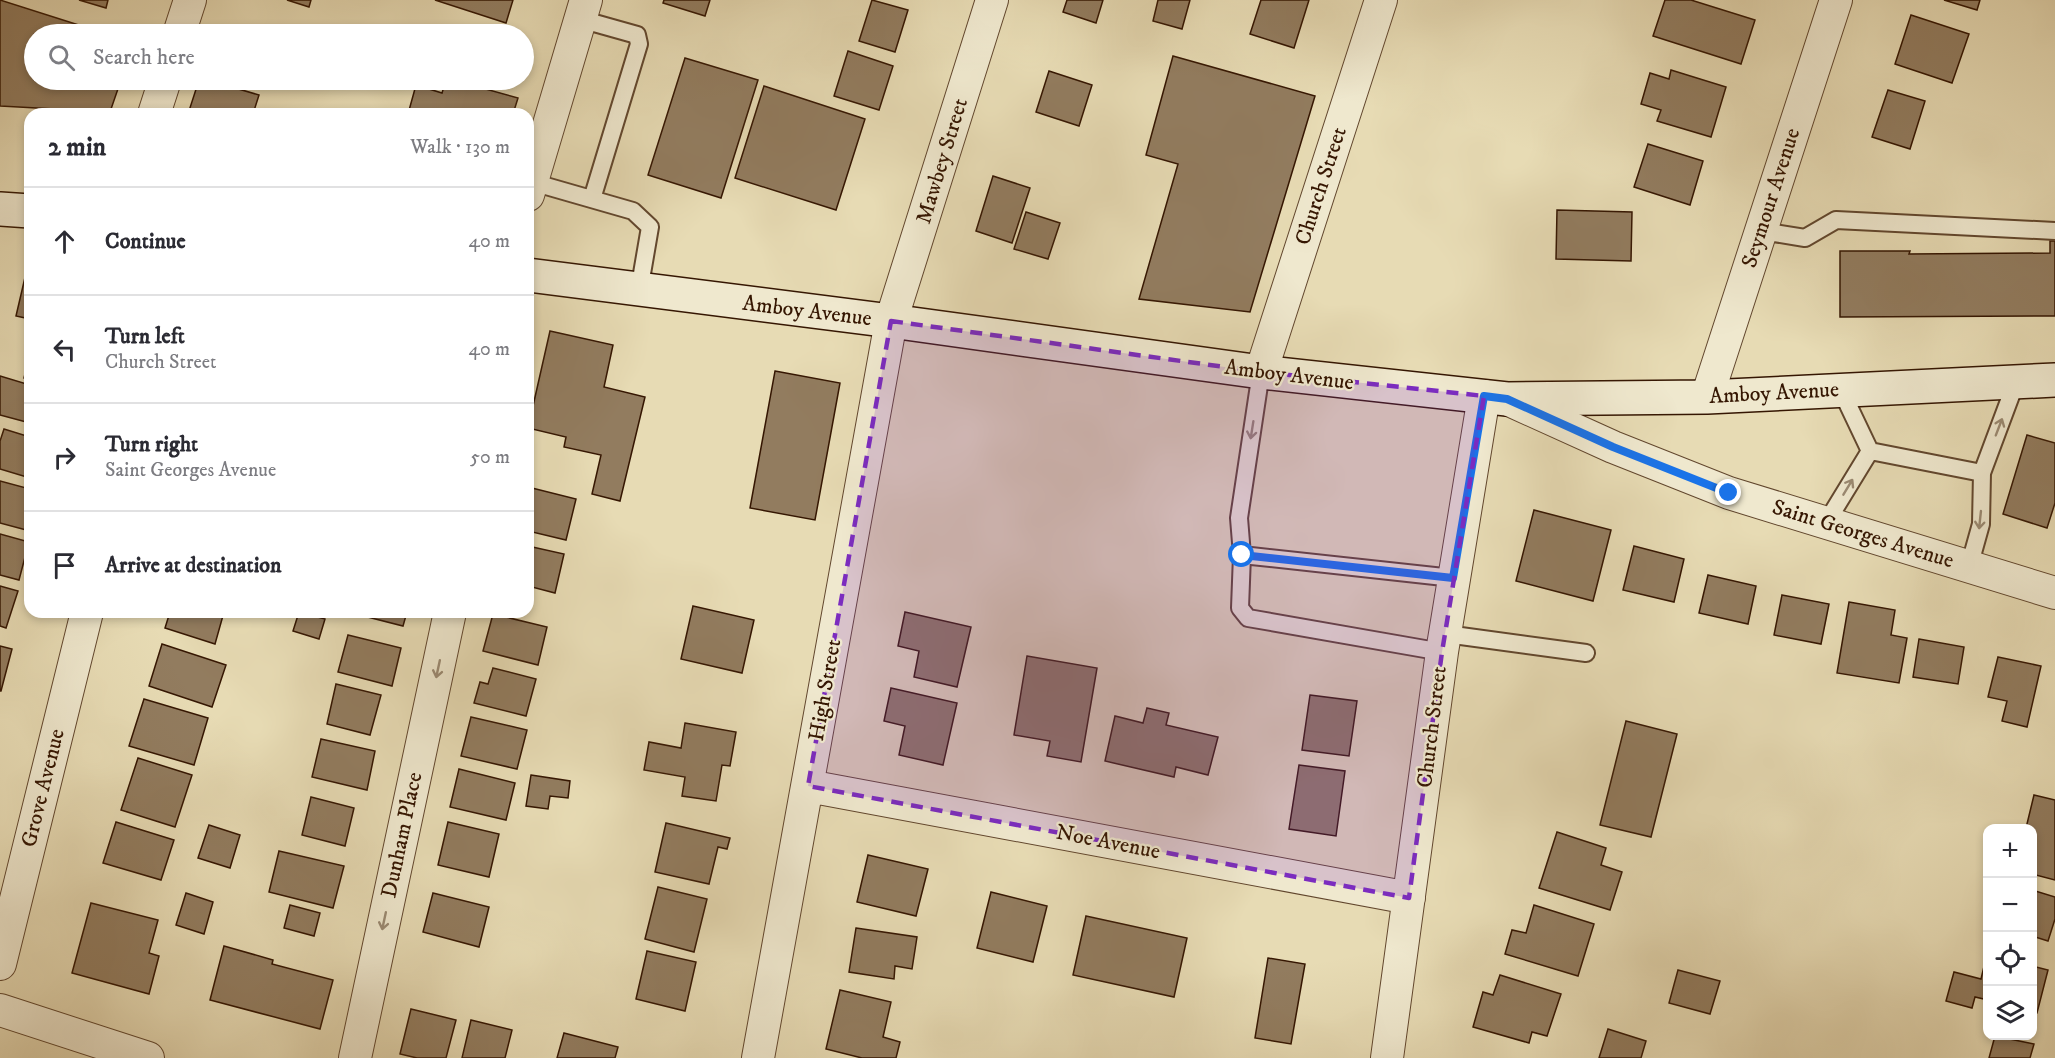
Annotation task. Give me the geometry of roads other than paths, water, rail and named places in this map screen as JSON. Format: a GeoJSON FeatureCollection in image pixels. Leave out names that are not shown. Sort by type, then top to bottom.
{"type":"FeatureCollection","features":[{"type":"Feature","properties":{"kind":"main road"},"geometry":{"type":"LineString","coordinates":[[0,209],[24,211]]}},
{"type":"Feature","properties":{"kind":"main road","name":"Amboy Avenue"},"geometry":{"type":"LineString","coordinates":[[534,276],[639,291],[891,321],[1261,372],[1496,398],[1707,397],[2055,380]]}},
{"type":"Feature","properties":{"kind":"street"},"geometry":{"type":"LineString","coordinates":[[182,24],[190,0]]}},
{"type":"Feature","properties":{"kind":"street","name":"Mawbey Street"},"geometry":{"type":"LineString","coordinates":[[891,321],[992,0]]}},
{"type":"Feature","properties":{"kind":"street","name":"Church Street"},"geometry":{"type":"LineString","coordinates":[[1261,372],[1381,0]]}},
{"type":"Feature","properties":{"kind":"street","name":"Seymour Avenue"},"geometry":{"type":"LineString","coordinates":[[1707,397],[1836,0]]}},
{"type":"Feature","properties":{"kind":"street"},"geometry":{"type":"LineString","coordinates":[[534,174],[583,9]]}},
{"type":"Feature","properties":{"kind":"street"},"geometry":{"type":"LineString","coordinates":[[156,108],[162,90]]}},
{"type":"Feature","properties":{"kind":"street","name":"High Street"},"geometry":{"type":"LineString","coordinates":[[758,1058],[891,321]]}},
{"type":"Feature","properties":{"kind":"street","name":"Church Street"},"geometry":{"type":"LineString","coordinates":[[1387,1058],[1453,578],[1496,398]]}},
{"type":"Feature","properties":{"kind":"street","name":"Saint Georges Avenue"},"geometry":{"type":"LineString","coordinates":[[1496,398],[1729,493],[2055,593]]}},
{"type":"Feature","properties":{"kind":"street","name":"Grove Avenue"},"geometry":{"type":"LineString","coordinates":[[0,964],[86,618]]}},
{"type":"Feature","properties":{"kind":"street","name":"Dunham Place"},"geometry":{"type":"LineString","coordinates":[[354,1058],[449,618]]}},
{"type":"Feature","properties":{"kind":"street","name":"Noe Avenue"},"geometry":{"type":"LineString","coordinates":[[808,786],[1409,898]]}},
{"type":"Feature","properties":{"kind":"street"},"geometry":{"type":"LineString","coordinates":[[0,1010],[148,1058]]}},
{"type":"Feature","properties":{"kind":"lane"},"geometry":{"type":"LineString","coordinates":[[583,9],[637,35],[639,45],[592,199]]}},
{"type":"Feature","properties":{"kind":"lane"},"geometry":{"type":"LineString","coordinates":[[534,189],[592,199],[633,211],[650,227],[639,291]]}},
{"type":"Feature","properties":{"kind":"lane"},"geometry":{"type":"LineString","coordinates":[[1761,231],[1805,238],[1836,220],[2055,231]]}},
{"type":"Feature","properties":{"kind":"lane"},"geometry":{"type":"LineString","coordinates":[[1261,372],[1239,518],[1242,555],[1240,608],[1248,618],[1444,643],[1586,653]]}},
{"type":"Feature","properties":{"kind":"lane"},"geometry":{"type":"LineString","coordinates":[[1969,567],[1981,524],[1982,473],[2016,382]]}},
{"type":"Feature","properties":{"kind":"lane"},"geometry":{"type":"LineString","coordinates":[[1840,390],[1870,451]]}},
{"type":"Feature","properties":{"kind":"lane"},"geometry":{"type":"LineString","coordinates":[[1870,451],[1982,473]]}},
{"type":"Feature","properties":{"kind":"lane"},"geometry":{"type":"LineString","coordinates":[[1826,523],[1870,451]]}},
{"type":"Feature","properties":{"kind":"lane"},"geometry":{"type":"LineString","coordinates":[[1242,555],[1453,578]]}}]}
